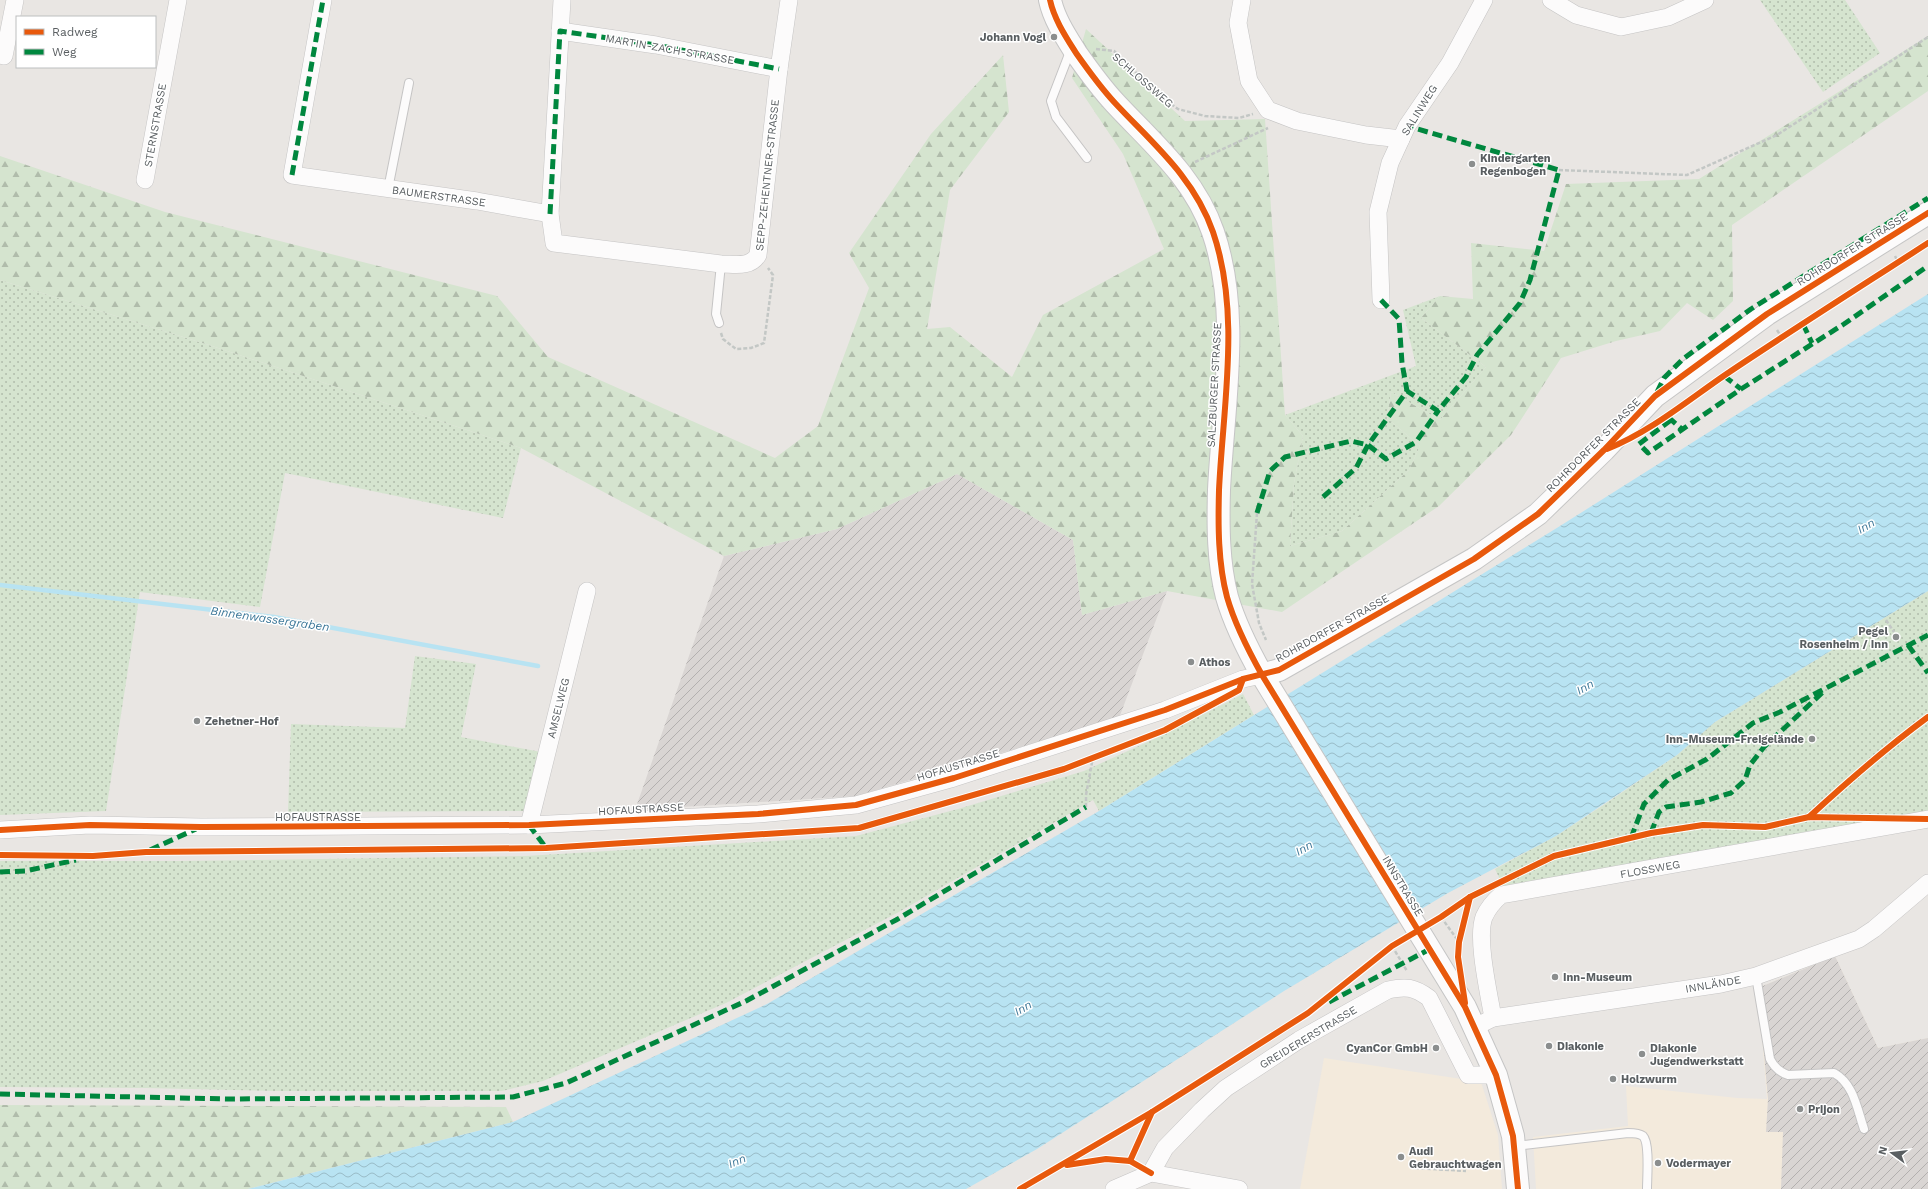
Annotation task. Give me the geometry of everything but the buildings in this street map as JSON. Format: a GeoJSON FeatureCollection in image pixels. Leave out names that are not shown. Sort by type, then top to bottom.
{"type":"FeatureCollection","features":[{"type":"Feature","properties":{"kind":"main road","name":"SALZBURGER STRASSE"},"geometry":{"type":"LineString","coordinates":[[1050,0],[1055,16],[1072,46],[1093,76],[1114,102],[1166,154],[1180,171],[1192,189],[1212,231],[1224,282],[1227,315],[1227,353],[1219,504],[1219,538],[1222,570],[1227,597],[1236,623],[1262,675]]}},
{"type":"Feature","properties":{"kind":"main road","name":"ROHRDORFER STRASSE"},"geometry":{"type":"LineString","coordinates":[[1262,675],[1279,670],[1474,560],[1538,514],[1604,450],[1655,396],[1767,314],[1928,213]]}},
{"type":"Feature","properties":{"kind":"main road","name":"INNSTRASSE"},"geometry":{"type":"LineString","coordinates":[[1262,675],[1424,938],[1484,1022],[1496,1075],[1513,1136],[1518,1189]]}},
{"type":"Feature","properties":{"kind":"street"},"geometry":{"type":"LineString","coordinates":[[0,55],[4,56],[15,0]]}},
{"type":"Feature","properties":{"kind":"street","name":"STERNSTRASSE"},"geometry":{"type":"LineString","coordinates":[[145,180],[178,0]]}},
{"type":"Feature","properties":{"kind":"street","name":"BAUMERSTRASSE"},"geometry":{"type":"LineString","coordinates":[[323,0],[292,175],[477,201],[550,214]]}},
{"type":"Feature","properties":{"kind":"street"},"geometry":{"type":"LineString","coordinates":[[550,214],[562,0]]}},
{"type":"Feature","properties":{"kind":"street","name":"SEPP-ZEHENTNER-STRASSE"},"geometry":{"type":"LineString","coordinates":[[550,214],[554,244],[721,264],[748,265],[754,262],[758,255],[779,68],[789,0]]}},
{"type":"Feature","properties":{"kind":"street"},"geometry":{"type":"LineString","coordinates":[[1242,0],[1238,23],[1250,81],[1271,117],[1366,136],[1401,138]]}},
{"type":"Feature","properties":{"kind":"street","name":"SALINWEG"},"geometry":{"type":"LineString","coordinates":[[1381,300],[1378,212],[1390,163],[1407,126],[1450,63],[1484,0]]}},
{"type":"Feature","properties":{"kind":"street"},"geometry":{"type":"LineString","coordinates":[[1551,0],[1576,15],[1621,27],[1668,17],[1705,0]]}},
{"type":"Feature","properties":{"kind":"street","name":"MARTIN-ZACH-STRASSE"},"geometry":{"type":"LineString","coordinates":[[560,31],[656,45],[779,68]]}},
{"type":"Feature","properties":{"kind":"street","name":"AMSELWEG"},"geometry":{"type":"LineString","coordinates":[[529,825],[587,590]]}},
{"type":"Feature","properties":{"kind":"street","name":"HOFAUSTRASSE"},"geometry":{"type":"LineString","coordinates":[[0,830],[90,826],[201,827],[529,825],[758,814],[856,805],[954,778],[1165,710],[1243,679],[1262,675]]}},
{"type":"Feature","properties":{"kind":"street","name":"FLOSSWEG"},"geometry":{"type":"LineString","coordinates":[[1484,1022],[1481,936],[1484,918],[1492,903],[1501,895],[1928,819]]}},
{"type":"Feature","properties":{"kind":"street","name":"INNLÄNDE"},"geometry":{"type":"LineString","coordinates":[[1484,1022],[1721,984],[1756,976],[1859,939],[1874,929],[1928,883]]}},
{"type":"Feature","properties":{"kind":"street","name":"GREIDERERSTRASSE"},"geometry":{"type":"LineString","coordinates":[[1151,1173],[1165,1148],[1226,1088],[1300,1040],[1388,990],[1404,986],[1419,991],[1429,998],[1468,1075],[1496,1075]]}},
{"type":"Feature","properties":{"kind":"street"},"geometry":{"type":"LineString","coordinates":[[1114,1189],[1151,1173],[1239,1189]]}},
{"type":"Feature","properties":{"kind":"lane"},"geometry":{"type":"LineString","coordinates":[[1072,46],[1051,100],[1056,117],[1087,158]]}},
{"type":"Feature","properties":{"kind":"lane"},"geometry":{"type":"LineString","coordinates":[[388,189],[409,83]]}},
{"type":"Feature","properties":{"kind":"lane"},"geometry":{"type":"LineString","coordinates":[[718,323],[716,314],[721,264]]}},
{"type":"Feature","properties":{"kind":"lane"},"geometry":{"type":"LineString","coordinates":[[1756,976],[1770,1059],[1773,1065],[1782,1073],[1788,1075],[1834,1074],[1841,1077],[1850,1087],[1864,1129]]}},
{"type":"Feature","properties":{"kind":"lane"},"geometry":{"type":"LineString","coordinates":[[1514,1146],[1628,1133],[1637,1134],[1643,1136],[1647,1144],[1647,1189]]}},
{"type":"Feature","properties":{"kind":"path"},"geometry":{"type":"LineString","coordinates":[[1559,170],[1687,175],[1777,135],[1928,37]]}},
{"type":"Feature","properties":{"kind":"path"},"geometry":{"type":"LineString","coordinates":[[1191,164],[1271,117]]}},
{"type":"Feature","properties":{"kind":"path"},"geometry":{"type":"LineString","coordinates":[[718,323],[723,339],[736,350],[751,348],[764,343],[773,275],[758,255]]}},
{"type":"Feature","properties":{"kind":"path"},"geometry":{"type":"LineString","coordinates":[[1257,513],[1252,584],[1259,623],[1268,643]]}},
{"type":"Feature","properties":{"kind":"path"},"geometry":{"type":"LineString","coordinates":[[1886,620],[1894,632]]}},
{"type":"Feature","properties":{"kind":"path"},"geometry":{"type":"LineString","coordinates":[[1086,807],[1086,795],[1093,758]]}},
{"type":"Feature","properties":{"kind":"path"},"geometry":{"type":"LineString","coordinates":[[1441,917],[1459,942]]}},
{"type":"Feature","properties":{"kind":"path"},"geometry":{"type":"LineString","coordinates":[[1392,946],[1402,964]]}},
{"type":"Feature","properties":{"kind":"path"},"geometry":{"type":"LineString","coordinates":[[1415,1168],[1466,1171]]}},
{"type":"Feature","properties":{"kind":"shaded area"},"geometry":{"type":"Polygon","coordinates":[[[957,474],[1073,540],[1082,615],[1167,591],[1119,718],[856,796],[635,810],[724,556],[837,529],[957,474]]]}},
{"type":"Feature","properties":{"kind":"shaded area"},"geometry":{"type":"Polygon","coordinates":[[[1835,956],[1878,1048],[1928,1038],[1928,1189],[1536,1189],[1533,1137],[1628,1126],[1626,1086],[1737,1098],[1767,1099],[1758,988],[1835,956]]]}},
{"type":"Feature","properties":{"kind":"shaded area","name":"Prijon"},"geometry":{"type":"Polygon","coordinates":[[[1835,956],[1878,1048],[1928,1038],[1928,1189],[1781,1189],[1783,1132],[1766,1132],[1768,1099],[1758,988],[1835,956]]]}},
{"type":"Feature","properties":{"kind":"shaded area"},"geometry":{"type":"Polygon","coordinates":[[[1324,1058],[1481,1082],[1498,1135],[1502,1189],[1300,1189],[1324,1058]]]}},
{"type":"Feature","properties":{"kind":"green space"},"geometry":{"type":"Polygon","coordinates":[[[1760,0],[1845,0],[1880,53],[1823,92],[1760,0]]]}},
{"type":"Feature","properties":{"kind":"green space"},"geometry":{"type":"Polygon","coordinates":[[[1086,29],[1185,121],[1265,119],[1285,415],[1303,436],[1294,483],[1290,546],[1342,531],[1409,470],[1420,446],[1387,418],[1391,392],[1440,420],[1486,367],[1421,318],[1440,296],[1473,299],[1471,243],[1544,251],[1566,184],[1699,179],[1928,36],[1928,91],[1732,225],[1733,301],[1713,320],[1687,303],[1660,331],[1616,341],[1561,358],[1511,435],[1439,506],[1282,612],[1167,591],[1082,615],[1073,540],[957,474],[837,529],[724,556],[521,448],[209,345],[0,280],[0,156],[165,212],[497,296],[548,357],[775,458],[818,426],[869,288],[849,253],[931,134],[1003,55],[1009,112],[950,190],[927,329],[950,327],[1012,377],[1043,315],[1164,249],[1123,154],[1072,78],[1086,29]]]}},
{"type":"Feature","properties":{"kind":"green space"},"geometry":{"type":"Polygon","coordinates":[[[0,280],[209,345],[521,448],[503,518],[285,473],[260,607],[140,592],[106,811],[0,815],[0,280]]]}},
{"type":"Feature","properties":{"kind":"green space"},"geometry":{"type":"Polygon","coordinates":[[[1440,296],[1421,318],[1486,367],[1440,420],[1391,392],[1387,418],[1420,446],[1409,470],[1342,531],[1290,546],[1294,483],[1303,436],[1285,415],[1416,366],[1403,310],[1440,296]]]}},
{"type":"Feature","properties":{"kind":"green space","name":"Inn-Museum-Freigelände"},"geometry":{"type":"Polygon","coordinates":[[[1928,591],[1928,817],[1504,888],[1495,869],[1556,836],[1677,755],[1715,722],[1928,591]]]}},
{"type":"Feature","properties":{"kind":"green space"},"geometry":{"type":"Polygon","coordinates":[[[415,656],[476,664],[461,737],[541,752],[530,811],[288,812],[291,724],[405,728],[415,656]]]}},
{"type":"Feature","properties":{"kind":"green space"},"geometry":{"type":"Polygon","coordinates":[[[1243,694],[1254,715],[1099,811],[1093,800],[897,913],[726,1003],[543,1081],[502,1091],[274,1091],[0,1087],[0,861],[180,861],[526,856],[856,836],[958,809],[1084,771],[1165,734],[1243,694]]]}},
{"type":"Feature","properties":{"kind":"green space"},"geometry":{"type":"Polygon","coordinates":[[[0,1105],[506,1107],[513,1122],[248,1189],[0,1189],[0,1105]]]}},
{"type":"Feature","properties":{"kind":"water","name":"Inn"},"geometry":{"type":"Polygon","coordinates":[[[1928,294],[1928,591],[1715,722],[1677,755],[1556,836],[1448,893],[1284,991],[1037,1149],[966,1189],[248,1189],[513,1122],[767,1004],[1099,811],[1560,526],[1928,294]]]}},
{"type":"Feature","properties":{"kind":"waterway","name":"Binnenwassergraben"},"geometry":{"type":"LineString","coordinates":[[0,585],[274,617],[538,666]]}},
{"type":"Feature","properties":{"kind":"marked path"},"geometry":{"type":"LineString","coordinates":[[292,175],[323,0]]}},
{"type":"Feature","properties":{"kind":"marked path"},"geometry":{"type":"LineString","coordinates":[[550,214],[560,31],[656,45],[779,69]]}},
{"type":"Feature","properties":{"kind":"marked path"},"geometry":{"type":"LineString","coordinates":[[1323,497],[1356,468],[1368,445],[1407,391],[1438,411],[1466,377],[1477,355],[1520,303],[1530,280],[1559,170],[1407,126]]}},
{"type":"Feature","properties":{"kind":"marked path"},"geometry":{"type":"LineString","coordinates":[[1657,392],[1664,378],[1683,359],[1751,309],[1928,198]]}},
{"type":"Feature","properties":{"kind":"marked path"},"geometry":{"type":"LineString","coordinates":[[1671,420],[1639,444],[1648,453],[1741,389],[1844,324],[1928,266]]}},
{"type":"Feature","properties":{"kind":"marked path"},"geometry":{"type":"LineString","coordinates":[[1381,300],[1399,319],[1402,363],[1407,391]]}},
{"type":"Feature","properties":{"kind":"marked path"},"geometry":{"type":"LineString","coordinates":[[1803,324],[1812,343]]}},
{"type":"Feature","properties":{"kind":"marked path"},"geometry":{"type":"LineString","coordinates":[[1724,376],[1741,389]]}},
{"type":"Feature","properties":{"kind":"marked path"},"geometry":{"type":"LineString","coordinates":[[1257,513],[1270,471],[1285,457],[1351,441],[1368,445],[1386,459],[1416,442],[1438,411]]}},
{"type":"Feature","properties":{"kind":"marked path"},"geometry":{"type":"LineString","coordinates":[[1668,417],[1683,430]]}},
{"type":"Feature","properties":{"kind":"marked path"},"geometry":{"type":"LineString","coordinates":[[1631,838],[1644,804],[1668,780],[1707,759],[1753,723],[1780,712],[1928,635]]}},
{"type":"Feature","properties":{"kind":"marked path"},"geometry":{"type":"LineString","coordinates":[[1908,645],[1928,673]]}},
{"type":"Feature","properties":{"kind":"marked path"},"geometry":{"type":"LineString","coordinates":[[1651,833],[1659,812],[1666,807],[1701,802],[1731,793],[1745,780],[1750,765],[1764,747],[1823,692]]}},
{"type":"Feature","properties":{"kind":"marked path"},"geometry":{"type":"LineString","coordinates":[[0,1094],[228,1099],[513,1097],[566,1083],[746,1001],[896,920],[1086,807]]}},
{"type":"Feature","properties":{"kind":"marked path"},"geometry":{"type":"LineString","coordinates":[[529,825],[546,848]]}},
{"type":"Feature","properties":{"kind":"marked path"},"geometry":{"type":"LineString","coordinates":[[150,850],[196,829]]}},
{"type":"Feature","properties":{"kind":"marked path"},"geometry":{"type":"LineString","coordinates":[[0,872],[25,871],[76,860]]}},
{"type":"Feature","properties":{"kind":"marked path"},"geometry":{"type":"LineString","coordinates":[[1329,1002],[1430,949]]}},
{"type":"Feature","properties":{"kind":"cycle path"},"geometry":{"type":"LineString","coordinates":[[1050,0],[1057,21],[1076,53],[1110,97],[1171,162],[1195,194],[1205,212],[1213,232],[1221,263],[1226,295],[1228,327],[1228,360],[1219,490],[1219,544],[1224,584],[1230,607],[1242,637],[1262,675],[1465,1007],[1496,1075],[1513,1136],[1518,1189]]}},
{"type":"Feature","properties":{"kind":"cycle path"},"geometry":{"type":"LineString","coordinates":[[0,830],[90,825],[201,827],[529,825],[758,814],[856,805],[954,778],[1165,710],[1243,679],[1279,670],[1474,559],[1538,514],[1604,450],[1655,396],[1767,314],[1928,213]]}},
{"type":"Feature","properties":{"kind":"cycle path"},"geometry":{"type":"LineString","coordinates":[[1607,449],[1653,425],[1750,358],[1928,243]]}},
{"type":"Feature","properties":{"kind":"cycle path"},"geometry":{"type":"LineString","coordinates":[[0,855],[93,856],[146,852],[546,848],[859,828],[1064,769],[1165,730],[1239,690],[1243,679]]}},
{"type":"Feature","properties":{"kind":"cycle path"},"geometry":{"type":"LineString","coordinates":[[1809,817],[1867,766],[1928,717]]}},
{"type":"Feature","properties":{"kind":"cycle path"},"geometry":{"type":"LineString","coordinates":[[1020,1189],[1152,1112],[1308,1013],[1392,946],[1441,917],[1470,897],[1554,856],[1651,833],[1703,825],[1765,827],[1809,817],[1928,819]]}},
{"type":"Feature","properties":{"kind":"cycle path"},"geometry":{"type":"LineString","coordinates":[[1465,1003],[1458,957],[1459,942],[1470,897]]}},
{"type":"Feature","properties":{"kind":"cycle path"},"geometry":{"type":"LineString","coordinates":[[1130,1161],[1152,1112]]}},
{"type":"Feature","properties":{"kind":"cycle path"},"geometry":{"type":"LineString","coordinates":[[1067,1165],[1106,1159],[1130,1161],[1151,1173]]}},
{"type":"Feature","properties":{"kind":"place","name":"Johann Vogl"},"geometry":{"type":"Point","coordinates":[1054,37]}},
{"type":"Feature","properties":{"kind":"place","name":"Kindergarten Regenbogen"},"geometry":{"type":"Point","coordinates":[1472,164]}},
{"type":"Feature","properties":{"kind":"place","name":"Pegel Rosenheim / Inn"},"geometry":{"type":"Point","coordinates":[1896,637]}},
{"type":"Feature","properties":{"kind":"place","name":"Athos"},"geometry":{"type":"Point","coordinates":[1191,662]}},
{"type":"Feature","properties":{"kind":"place","name":"Zehetner-Hof"},"geometry":{"type":"Point","coordinates":[197,721]}},
{"type":"Feature","properties":{"kind":"place","name":"Inn-Museum-Freigelände"},"geometry":{"type":"Point","coordinates":[1812,739]}},
{"type":"Feature","properties":{"kind":"place","name":"Inn-Museum"},"geometry":{"type":"Point","coordinates":[1555,977]}},
{"type":"Feature","properties":{"kind":"place","name":"Diakonie"},"geometry":{"type":"Point","coordinates":[1549,1046]}},
{"type":"Feature","properties":{"kind":"place","name":"CyanCor GmbH"},"geometry":{"type":"Point","coordinates":[1436,1048]}},
{"type":"Feature","properties":{"kind":"place","name":"Diakonie Jugendwerkstatt"},"geometry":{"type":"Point","coordinates":[1642,1054]}},
{"type":"Feature","properties":{"kind":"place","name":"Holzwurm"},"geometry":{"type":"Point","coordinates":[1613,1079]}},
{"type":"Feature","properties":{"kind":"place","name":"Prijon"},"geometry":{"type":"Point","coordinates":[1800,1109]}},
{"type":"Feature","properties":{"kind":"place","name":"Audi Gebrauchtwagen"},"geometry":{"type":"Point","coordinates":[1401,1157]}},
{"type":"Feature","properties":{"kind":"place","name":"Vodermayer"},"geometry":{"type":"Point","coordinates":[1658,1163]}}]}
